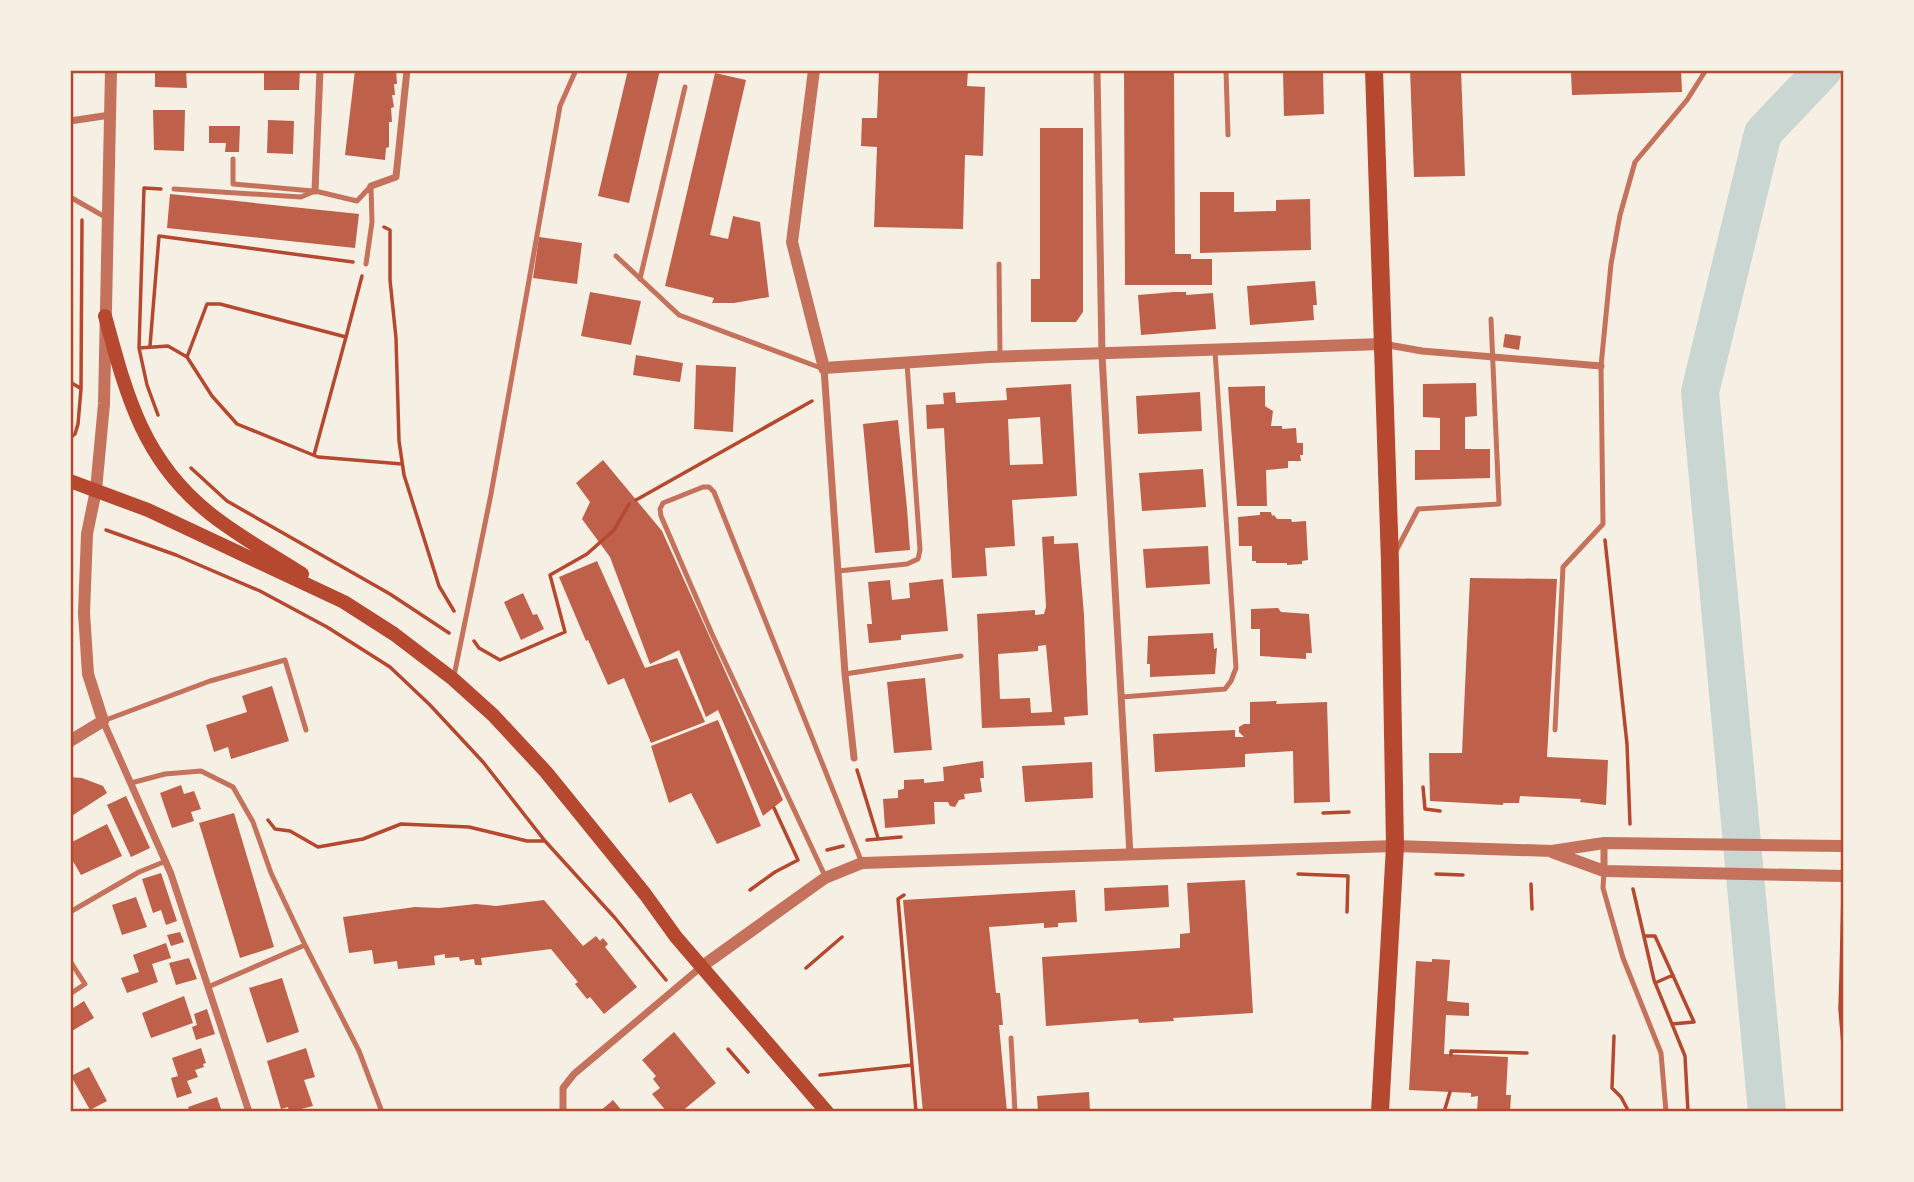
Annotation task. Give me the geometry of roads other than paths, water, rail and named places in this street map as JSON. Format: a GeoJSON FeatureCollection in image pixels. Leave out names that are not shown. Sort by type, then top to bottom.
{"type":"FeatureCollection","features":[{"type":"Feature","properties":{"kind":"main road"},"geometry":{"type":"LineString","coordinates":[[1374,70],[1390,564],[1395,846],[1380,1112]]}},
{"type":"Feature","properties":{"kind":"main road"},"geometry":{"type":"LineString","coordinates":[[105,316],[135,416],[171,475],[208,513],[394,634],[453,679],[493,715],[546,772],[701,967],[827,1112]]}},
{"type":"Feature","properties":{"kind":"main road"},"geometry":{"type":"LineString","coordinates":[[70,481],[148,510],[344,602]]}},
{"type":"Feature","properties":{"kind":"street"},"geometry":{"type":"LineString","coordinates":[[111,70],[104,404],[96,490],[86,534],[84,613],[88,674],[103,721],[166,861],[249,1112]]}},
{"type":"Feature","properties":{"kind":"street"},"geometry":{"type":"LineString","coordinates":[[315,191],[320,70]]}},
{"type":"Feature","properties":{"kind":"street"},"geometry":{"type":"LineString","coordinates":[[372,186],[396,177],[407,70]]}},
{"type":"Feature","properties":{"kind":"street"},"geometry":{"type":"LineString","coordinates":[[814,70],[792,242],[824,368],[845,674],[854,758]]}},
{"type":"Feature","properties":{"kind":"street"},"geometry":{"type":"LineString","coordinates":[[1097,70],[1102,355],[1130,855]]}},
{"type":"Feature","properties":{"kind":"street"},"geometry":{"type":"LineString","coordinates":[[70,121],[110,115]]}},
{"type":"Feature","properties":{"kind":"street"},"geometry":{"type":"LineString","coordinates":[[824,368],[1000,357],[1382,344],[1422,351],[1601,366]]}},
{"type":"Feature","properties":{"kind":"street"},"geometry":{"type":"LineString","coordinates":[[70,741],[103,721]]}},
{"type":"Feature","properties":{"kind":"street"},"geometry":{"type":"LineString","coordinates":[[563,1112],[563,1088],[574,1074],[701,967],[825,878],[862,863],[1395,846],[1552,851],[1604,843],[1844,846]]}},
{"type":"Feature","properties":{"kind":"street"},"geometry":{"type":"LineString","coordinates":[[1604,843],[1604,871]]}},
{"type":"Feature","properties":{"kind":"street"},"geometry":{"type":"LineString","coordinates":[[1552,851],[1604,871],[1844,876]]}},
{"type":"Feature","properties":{"kind":"lane"},"geometry":{"type":"LineString","coordinates":[[453,679],[465,628],[560,106],[576,70]]}},
{"type":"Feature","properties":{"kind":"lane"},"geometry":{"type":"LineString","coordinates":[[1226,70],[1228,135]]}},
{"type":"Feature","properties":{"kind":"lane"},"geometry":{"type":"LineString","coordinates":[[1555,730],[1563,567],[1604,524],[1601,366],[1611,264],[1620,215],[1635,162],[1687,100],[1706,70]]}},
{"type":"Feature","properties":{"kind":"lane"},"geometry":{"type":"LineString","coordinates":[[640,279],[685,87]]}},
{"type":"Feature","properties":{"kind":"lane"},"geometry":{"type":"LineString","coordinates":[[233,159],[233,184],[315,191],[356,201],[372,186]]}},
{"type":"Feature","properties":{"kind":"lane"},"geometry":{"type":"LineString","coordinates":[[366,264],[372,222],[372,186]]}},
{"type":"Feature","properties":{"kind":"lane"},"geometry":{"type":"LineString","coordinates":[[174,189],[302,197],[315,191]]}},
{"type":"Feature","properties":{"kind":"lane"},"geometry":{"type":"LineString","coordinates":[[70,197],[108,219]]}},
{"type":"Feature","properties":{"kind":"lane"},"geometry":{"type":"LineString","coordinates":[[616,256],[679,315],[824,368]]}},
{"type":"Feature","properties":{"kind":"lane"},"geometry":{"type":"LineString","coordinates":[[999,264],[1000,357]]}},
{"type":"Feature","properties":{"kind":"lane"},"geometry":{"type":"LineString","coordinates":[[1390,564],[1418,509],[1499,503],[1491,319]]}},
{"type":"Feature","properties":{"kind":"lane"},"geometry":{"type":"LineString","coordinates":[[1122,697],[1225,689],[1236,668],[1215,350]]}},
{"type":"Feature","properties":{"kind":"lane"},"geometry":{"type":"LineString","coordinates":[[838,571],[907,564],[918,559],[920,550],[907,363]]}},
{"type":"Feature","properties":{"kind":"lane"},"geometry":{"type":"LineString","coordinates":[[825,878],[712,634],[661,516],[663,503],[703,487],[709,487],[714,492],[862,863]]}},
{"type":"Feature","properties":{"kind":"lane"},"geometry":{"type":"LineString","coordinates":[[845,674],[961,656]]}},
{"type":"Feature","properties":{"kind":"lane"},"geometry":{"type":"LineString","coordinates":[[103,721],[210,681],[285,660],[306,730]]}},
{"type":"Feature","properties":{"kind":"lane"},"geometry":{"type":"LineString","coordinates":[[131,783],[165,774],[201,771],[233,787],[253,822],[271,873],[305,945],[359,1051],[382,1112]]}},
{"type":"Feature","properties":{"kind":"lane"},"geometry":{"type":"LineString","coordinates":[[70,912],[139,872],[166,861]]}},
{"type":"Feature","properties":{"kind":"lane"},"geometry":{"type":"LineString","coordinates":[[1604,871],[1604,888],[1623,958],[1661,1053],[1666,1112]]}},
{"type":"Feature","properties":{"kind":"lane"},"geometry":{"type":"LineString","coordinates":[[208,987],[305,945]]}},
{"type":"Feature","properties":{"kind":"lane"},"geometry":{"type":"LineString","coordinates":[[70,961],[85,984],[70,994]]}},
{"type":"Feature","properties":{"kind":"lane"},"geometry":{"type":"LineString","coordinates":[[1010,1038],[1014,1112]]}},
{"type":"Feature","properties":{"kind":"waterway"},"geometry":{"type":"LineString","coordinates":[[1767,1112],[1700,392],[1763,133],[1823,70]]}}]}
